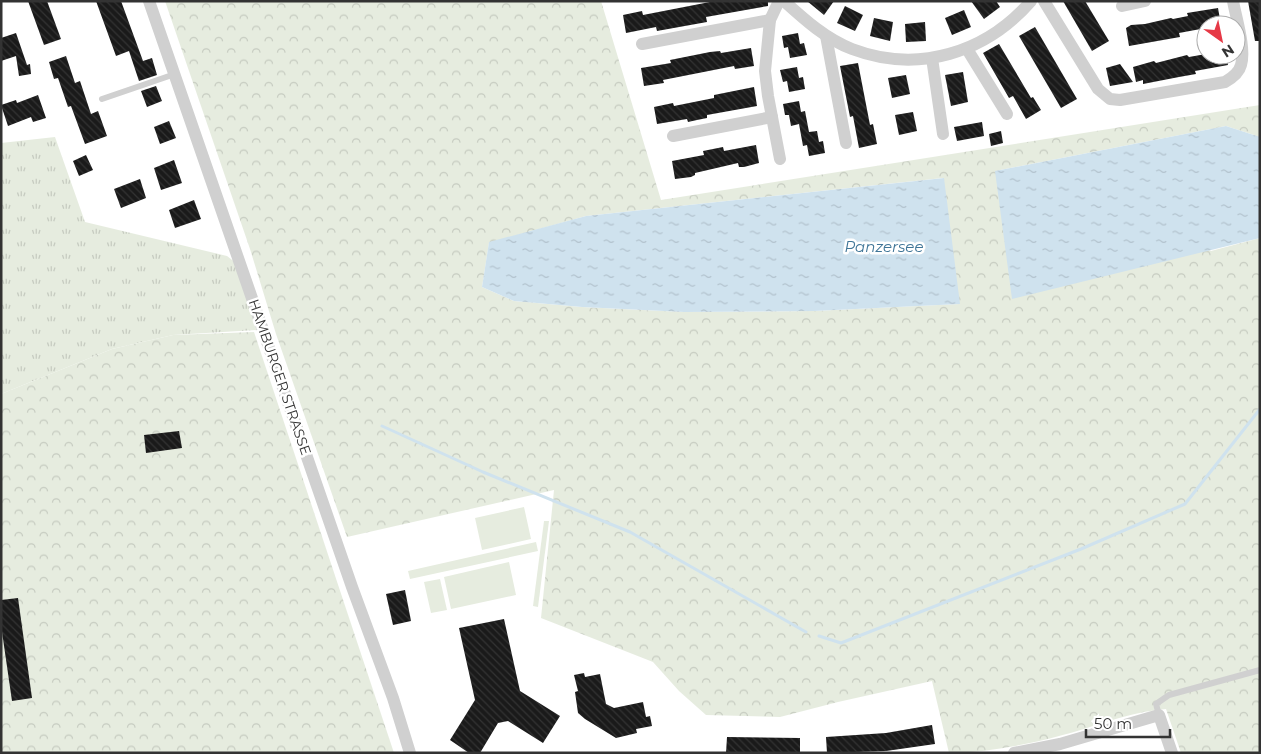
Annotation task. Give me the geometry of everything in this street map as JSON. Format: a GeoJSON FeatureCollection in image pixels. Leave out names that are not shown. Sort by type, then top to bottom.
{"type":"FeatureCollection","features":[{"type":"Feature","properties":{"kind":"street","name":"HAMBURGER STRASSE"},"geometry":{"type":"LineString","coordinates":[[149,1],[349,578],[393,698],[410,753]]}},
{"type":"Feature","properties":{"kind":"street"},"geometry":{"type":"LineString","coordinates":[[778,1],[770,20],[765,71],[780,159]]}},
{"type":"Feature","properties":{"kind":"street"},"geometry":{"type":"LineString","coordinates":[[784,1],[806,22],[826,36],[851,49],[876,57],[901,60],[932,58],[967,49],[1003,28],[1021,13],[1031,1]]}},
{"type":"Feature","properties":{"kind":"street"},"geometry":{"type":"LineString","coordinates":[[1044,1],[1098,89],[1110,99],[1120,100],[1225,82],[1232,78],[1241,67],[1243,57],[1233,1]]}},
{"type":"Feature","properties":{"kind":"street"},"geometry":{"type":"LineString","coordinates":[[1122,6],[1145,1]]}},
{"type":"Feature","properties":{"kind":"street"},"geometry":{"type":"LineString","coordinates":[[642,44],[770,20]]}},
{"type":"Feature","properties":{"kind":"street"},"geometry":{"type":"LineString","coordinates":[[826,36],[846,143]]}},
{"type":"Feature","properties":{"kind":"street"},"geometry":{"type":"LineString","coordinates":[[967,49],[1007,114]]}},
{"type":"Feature","properties":{"kind":"street"},"geometry":{"type":"LineString","coordinates":[[932,58],[943,134]]}},
{"type":"Feature","properties":{"kind":"street"},"geometry":{"type":"LineString","coordinates":[[673,136],[772,117]]}},
{"type":"Feature","properties":{"kind":"street"},"geometry":{"type":"LineString","coordinates":[[1014,753],[1060,744],[1159,715],[1172,753]]}},
{"type":"Feature","properties":{"kind":"lane"},"geometry":{"type":"LineString","coordinates":[[102,99],[175,74]]}},
{"type":"Feature","properties":{"kind":"lane"},"geometry":{"type":"LineString","coordinates":[[1159,715],[1156,704],[1169,695],[1260,670]]}},
{"type":"Feature","properties":{"kind":"green space"},"geometry":{"type":"Polygon","coordinates":[[[165,1],[601,1],[661,200],[1260,105],[1260,137],[1226,126],[995,171],[1211,251],[1260,238],[1260,753],[1181,753],[1166,709],[1125,716],[1019,745],[976,752],[949,753],[932,681],[780,717],[706,715],[679,691],[653,662],[541,618],[554,490],[347,537],[276,334],[250,249],[165,1]],[[943,178],[586,216],[489,243],[482,287],[514,301],[582,307],[684,312],[814,311],[959,304],[943,178]]]}},
{"type":"Feature","properties":{"kind":"green space"},"geometry":{"type":"Polygon","coordinates":[[[55,137],[85,222],[227,256],[236,263],[258,330],[173,335],[112,349],[1,394],[1,143],[55,137]]]}},
{"type":"Feature","properties":{"kind":"green space"},"geometry":{"type":"Polygon","coordinates":[[[254,332],[394,753],[1,753],[1,394],[112,349],[173,335],[254,332]]]}},
{"type":"Feature","properties":{"kind":"green space"},"geometry":{"type":"Polygon","coordinates":[[[524,507],[531,539],[482,550],[475,518],[524,507]]]}},
{"type":"Feature","properties":{"kind":"green space"},"geometry":{"type":"Polygon","coordinates":[[[544,521],[549,521],[538,607],[533,606],[544,521]]]}},
{"type":"Feature","properties":{"kind":"green space"},"geometry":{"type":"Polygon","coordinates":[[[536,542],[538,551],[410,579],[408,571],[536,542]]]}},
{"type":"Feature","properties":{"kind":"green space"},"geometry":{"type":"Polygon","coordinates":[[[509,562],[516,595],[451,609],[444,577],[509,562]]]}},
{"type":"Feature","properties":{"kind":"green space"},"geometry":{"type":"Polygon","coordinates":[[[440,579],[447,610],[431,613],[424,582],[440,579]]]}},
{"type":"Feature","properties":{"kind":"water"},"geometry":{"type":"Polygon","coordinates":[[[1226,126],[1260,137],[1260,238],[1012,299],[995,171],[1226,126]]]}},
{"type":"Feature","properties":{"kind":"water","name":"Panzersee"},"geometry":{"type":"Polygon","coordinates":[[[944,178],[960,304],[814,311],[684,312],[582,307],[514,301],[482,287],[489,242],[586,216],[944,178]]]}},
{"type":"Feature","properties":{"kind":"building"},"geometry":{"type":"Polygon","coordinates":[[[28,1],[47,1],[61,39],[44,45],[28,1]]]}},
{"type":"Feature","properties":{"kind":"building"},"geometry":{"type":"Polygon","coordinates":[[[96,1],[121,1],[143,61],[152,58],[157,75],[139,81],[129,51],[116,56],[96,1]]]}},
{"type":"Feature","properties":{"kind":"building"},"geometry":{"type":"Polygon","coordinates":[[[715,1],[768,1],[768,6],[706,17],[707,22],[657,31],[656,27],[626,33],[623,15],[642,11],[643,15],[715,1]]]}},
{"type":"Feature","properties":{"kind":"building"},"geometry":{"type":"Polygon","coordinates":[[[807,1],[834,1],[824,15],[807,1]]]}},
{"type":"Feature","properties":{"kind":"building"},"geometry":{"type":"Polygon","coordinates":[[[971,1],[996,1],[1000,7],[984,19],[971,1]]]}},
{"type":"Feature","properties":{"kind":"building"},"geometry":{"type":"Polygon","coordinates":[[[1063,1],[1085,1],[1109,41],[1092,51],[1063,1]]]}},
{"type":"Feature","properties":{"kind":"building"},"geometry":{"type":"Polygon","coordinates":[[[1248,1],[1260,1],[1260,41],[1255,41],[1248,1]]]}},
{"type":"Feature","properties":{"kind":"building"},"geometry":{"type":"Polygon","coordinates":[[[845,6],[863,15],[855,31],[837,23],[845,6]]]}},
{"type":"Feature","properties":{"kind":"building"},"geometry":{"type":"Polygon","coordinates":[[[1218,8],[1219,15],[1196,15],[1196,30],[1179,33],[1180,37],[1129,46],[1126,28],[1131,25],[1188,16],[1187,13],[1218,8]]]}},
{"type":"Feature","properties":{"kind":"building"},"geometry":{"type":"Polygon","coordinates":[[[964,10],[971,27],[952,35],[945,18],[964,10]]]}},
{"type":"Feature","properties":{"kind":"building"},"geometry":{"type":"Polygon","coordinates":[[[874,18],[893,22],[890,41],[870,36],[874,18]]]}},
{"type":"Feature","properties":{"kind":"building"},"geometry":{"type":"Polygon","coordinates":[[[925,22],[926,41],[906,42],[905,24],[925,22]]]}},
{"type":"Feature","properties":{"kind":"building"},"geometry":{"type":"Polygon","coordinates":[[[1035,27],[1077,99],[1061,108],[1019,36],[1035,27]]]}},
{"type":"Feature","properties":{"kind":"building"},"geometry":{"type":"Polygon","coordinates":[[[16,33],[27,65],[30,64],[31,74],[19,76],[16,56],[1,61],[1,38],[16,33]]]}},
{"type":"Feature","properties":{"kind":"building"},"geometry":{"type":"Polygon","coordinates":[[[798,33],[800,44],[804,43],[807,55],[790,58],[788,47],[784,48],[782,36],[798,33]]]}},
{"type":"Feature","properties":{"kind":"building"},"geometry":{"type":"Polygon","coordinates":[[[999,44],[1031,98],[1033,97],[1041,110],[1026,119],[1013,96],[1009,98],[983,53],[999,44]]]}},
{"type":"Feature","properties":{"kind":"building"},"geometry":{"type":"Polygon","coordinates":[[[751,48],[754,66],[735,69],[734,66],[663,80],[664,83],[644,86],[641,68],[671,63],[670,60],[710,52],[720,51],[721,53],[751,48]]]}},
{"type":"Feature","properties":{"kind":"building"},"geometry":{"type":"Polygon","coordinates":[[[1187,55],[1189,57],[1196,56],[1196,65],[1228,65],[1195,71],[1196,74],[1143,84],[1143,80],[1136,82],[1133,67],[1187,55]]]}},
{"type":"Feature","properties":{"kind":"building"},"geometry":{"type":"Polygon","coordinates":[[[66,56],[75,83],[80,81],[91,114],[98,111],[107,136],[85,144],[71,106],[68,107],[58,78],[54,79],[49,62],[66,56]]]}},
{"type":"Feature","properties":{"kind":"building"},"geometry":{"type":"Polygon","coordinates":[[[858,63],[870,125],[873,124],[877,144],[859,148],[853,116],[850,117],[840,66],[858,63]]]}},
{"type":"Feature","properties":{"kind":"building"},"geometry":{"type":"Polygon","coordinates":[[[1120,64],[1133,82],[1110,86],[1106,68],[1120,64]]]}},
{"type":"Feature","properties":{"kind":"building"},"geometry":{"type":"Polygon","coordinates":[[[797,67],[799,78],[803,77],[805,89],[789,92],[787,81],[783,82],[780,70],[797,67]]]}},
{"type":"Feature","properties":{"kind":"building"},"geometry":{"type":"Polygon","coordinates":[[[963,72],[968,102],[951,106],[945,75],[963,72]]]}},
{"type":"Feature","properties":{"kind":"building"},"geometry":{"type":"Polygon","coordinates":[[[906,75],[910,94],[892,98],[888,78],[906,75]]]}},
{"type":"Feature","properties":{"kind":"building"},"geometry":{"type":"Polygon","coordinates":[[[156,86],[162,101],[147,107],[141,91],[156,86]]]}},
{"type":"Feature","properties":{"kind":"building"},"geometry":{"type":"Polygon","coordinates":[[[754,87],[757,106],[707,115],[707,118],[688,122],[687,119],[657,124],[654,107],[673,103],[674,106],[714,98],[714,95],[754,87]]]}},
{"type":"Feature","properties":{"kind":"building"},"geometry":{"type":"Polygon","coordinates":[[[38,95],[46,118],[33,122],[31,117],[8,126],[1,105],[16,100],[17,103],[38,95]]]}},
{"type":"Feature","properties":{"kind":"building"},"geometry":{"type":"Polygon","coordinates":[[[799,101],[801,112],[805,111],[809,132],[817,131],[819,142],[823,141],[825,153],[809,156],[807,145],[803,146],[799,124],[791,126],[789,115],[785,115],[783,104],[799,101]]]}},
{"type":"Feature","properties":{"kind":"building"},"geometry":{"type":"Polygon","coordinates":[[[913,112],[917,131],[899,135],[895,115],[913,112]]]}},
{"type":"Feature","properties":{"kind":"building"},"geometry":{"type":"Polygon","coordinates":[[[169,121],[176,138],[160,144],[154,127],[169,121]]]}},
{"type":"Feature","properties":{"kind":"building"},"geometry":{"type":"Polygon","coordinates":[[[982,122],[984,136],[957,141],[954,127],[982,122]]]}},
{"type":"Feature","properties":{"kind":"building"},"geometry":{"type":"Polygon","coordinates":[[[1001,131],[1003,143],[991,146],[989,134],[1001,131]]]}},
{"type":"Feature","properties":{"kind":"building"},"geometry":{"type":"Polygon","coordinates":[[[756,145],[759,163],[739,167],[738,163],[695,173],[691,177],[675,179],[672,161],[704,155],[703,151],[723,147],[724,151],[756,145]]]}},
{"type":"Feature","properties":{"kind":"building"},"geometry":{"type":"Polygon","coordinates":[[[86,155],[93,170],[79,176],[73,161],[86,155]]]}},
{"type":"Feature","properties":{"kind":"building"},"geometry":{"type":"Polygon","coordinates":[[[174,160],[182,183],[161,190],[154,168],[174,160]]]}},
{"type":"Feature","properties":{"kind":"building"},"geometry":{"type":"Polygon","coordinates":[[[140,179],[146,198],[121,208],[114,189],[140,179]]]}},
{"type":"Feature","properties":{"kind":"building"},"geometry":{"type":"Polygon","coordinates":[[[194,200],[201,219],[175,228],[169,210],[194,200]]]}},
{"type":"Feature","properties":{"kind":"building"},"geometry":{"type":"Polygon","coordinates":[[[179,431],[182,448],[146,453],[144,435],[179,431]]]}},
{"type":"Feature","properties":{"kind":"building"},"geometry":{"type":"Polygon","coordinates":[[[405,590],[411,621],[393,625],[386,594],[405,590]]]}},
{"type":"Feature","properties":{"kind":"building"},"geometry":{"type":"Polygon","coordinates":[[[18,598],[32,698],[12,701],[1,625],[1,600],[18,598]]]}},
{"type":"Feature","properties":{"kind":"building"},"geometry":{"type":"Polygon","coordinates":[[[504,619],[520,691],[560,716],[543,743],[508,721],[498,723],[480,753],[469,753],[450,740],[475,700],[459,628],[504,619]]]}},
{"type":"Feature","properties":{"kind":"building"},"geometry":{"type":"Polygon","coordinates":[[[584,673],[585,677],[600,674],[606,704],[614,708],[643,702],[646,717],[650,716],[652,726],[636,729],[637,733],[616,738],[585,719],[578,713],[575,692],[578,691],[574,675],[584,673]]]}},
{"type":"Feature","properties":{"kind":"building"},"geometry":{"type":"Polygon","coordinates":[[[932,725],[935,744],[886,751],[827,753],[826,737],[886,733],[932,725]]]}},
{"type":"Feature","properties":{"kind":"building"},"geometry":{"type":"Polygon","coordinates":[[[727,737],[800,738],[800,753],[726,753],[727,737]]]}},
{"type":"Feature","properties":{"kind":"waterway"},"geometry":{"type":"LineString","coordinates":[[819,636],[841,643],[1081,549],[1185,504],[1260,409]]}},
{"type":"Feature","properties":{"kind":"waterway"},"geometry":{"type":"LineString","coordinates":[[382,426],[483,472],[630,532],[806,632]]}}]}
